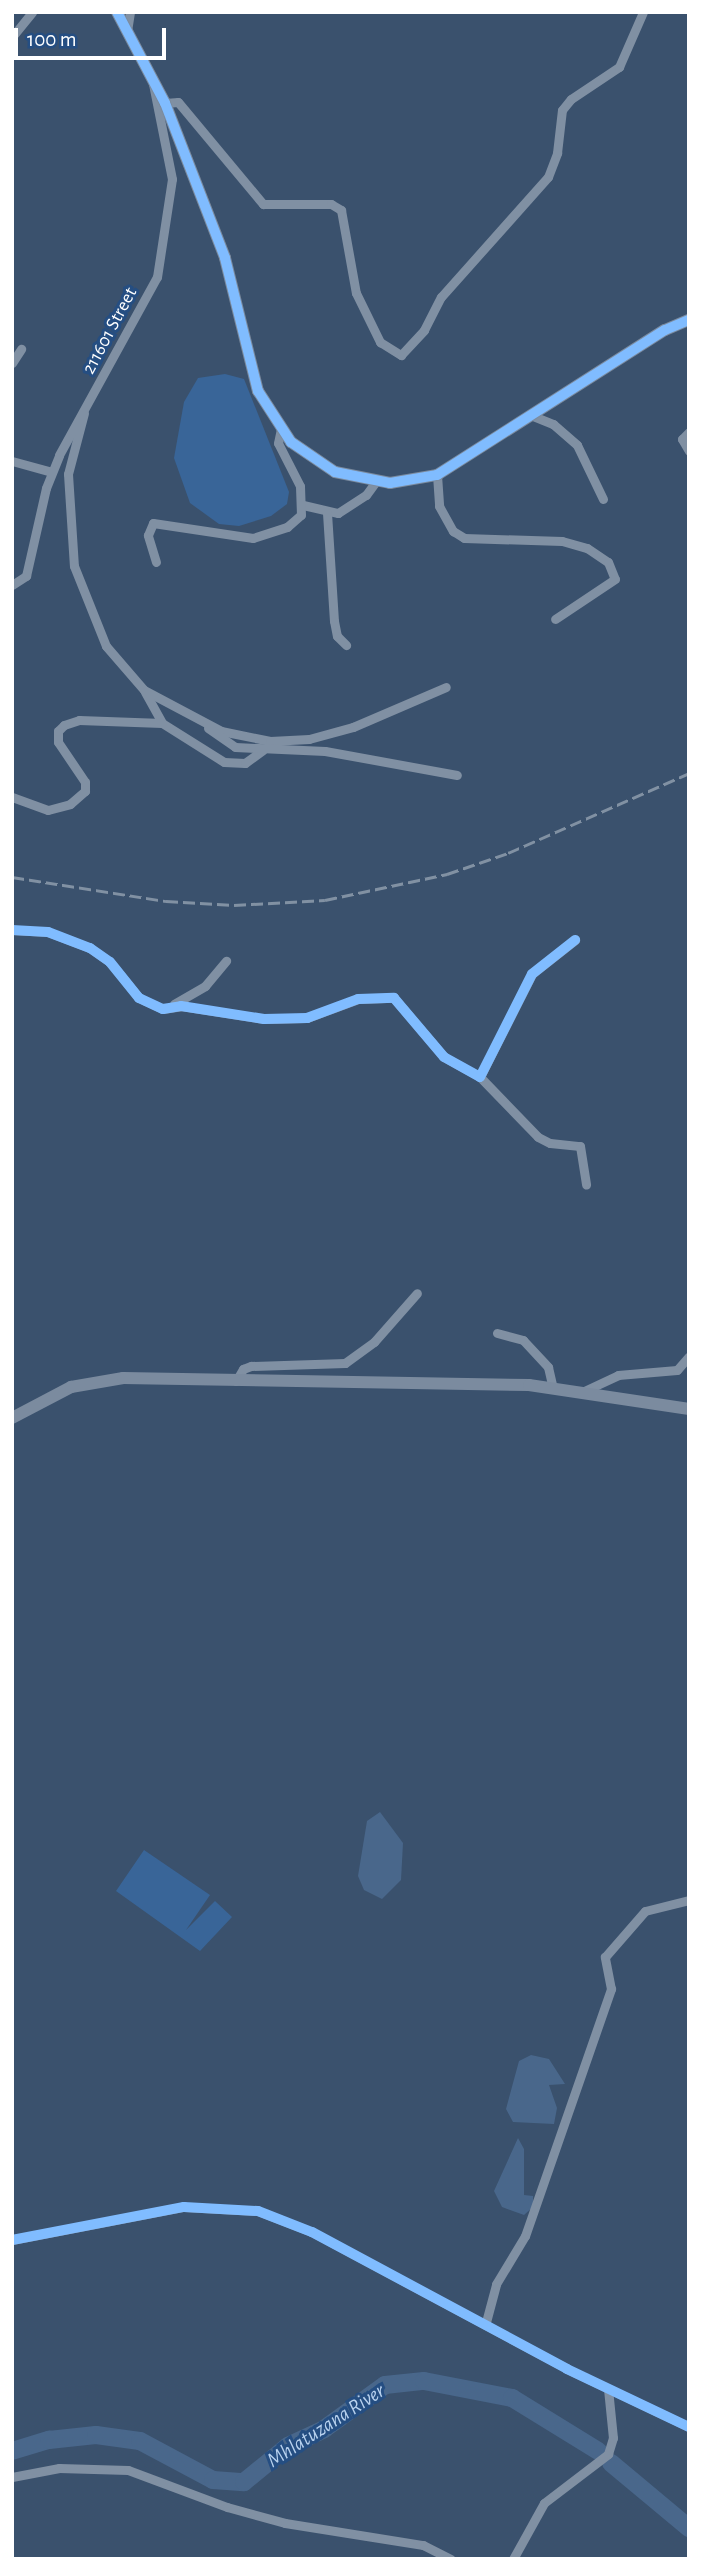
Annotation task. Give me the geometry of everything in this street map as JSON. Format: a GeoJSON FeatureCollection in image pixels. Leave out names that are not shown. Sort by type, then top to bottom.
{"type":"FeatureCollection","features":[{"type":"Feature","properties":{"kind":"street"},"geometry":{"type":"LineString","coordinates":[[12,37],[32,12]]}},
{"type":"Feature","properties":{"kind":"street"},"geometry":{"type":"LineString","coordinates":[[117,12],[153,75],[225,258],[258,391],[281,429],[307,457],[335,472],[376,481],[437,475],[688,321]]}},
{"type":"Feature","properties":{"kind":"street"},"geometry":{"type":"LineString","coordinates":[[127,31],[130,12]]}},
{"type":"Feature","properties":{"kind":"street"},"geometry":{"type":"LineString","coordinates":[[165,103],[178,102],[263,204],[331,204],[341,210],[356,293],[380,342],[401,355],[424,330],[441,296],[548,177],[557,153],[562,110],[571,99],[619,67],[643,12]]}},
{"type":"Feature","properties":{"kind":"street","name":"211601 Street"},"geometry":{"type":"LineString","coordinates":[[12,585],[26,576],[52,472],[145,306],[167,237],[172,179],[153,75]]}},
{"type":"Feature","properties":{"kind":"street"},"geometry":{"type":"LineString","coordinates":[[12,363],[21,349]]}},
{"type":"Feature","properties":{"kind":"street"},"geometry":{"type":"LineString","coordinates":[[85,414],[68,474],[74,566],[106,646],[144,690],[162,723],[229,764],[251,762],[263,750]]}},
{"type":"Feature","properties":{"kind":"street"},"geometry":{"type":"LineString","coordinates":[[533,416],[553,424],[577,445],[603,499]]}},
{"type":"Feature","properties":{"kind":"street"},"geometry":{"type":"LineString","coordinates":[[156,562],[148,535],[153,523],[253,538],[287,527],[301,515],[303,505],[300,486],[278,443],[281,429]]}},
{"type":"Feature","properties":{"kind":"street"},"geometry":{"type":"LineString","coordinates":[[689,432],[682,439],[689,451]]}},
{"type":"Feature","properties":{"kind":"street"},"geometry":{"type":"LineString","coordinates":[[12,461],[52,472]]}},
{"type":"Feature","properties":{"kind":"street"},"geometry":{"type":"LineString","coordinates":[[437,475],[439,506],[453,531],[464,538],[562,541],[587,548],[608,562],[615,579],[555,619]]}},
{"type":"Feature","properties":{"kind":"street"},"geometry":{"type":"LineString","coordinates":[[303,505],[327,513],[338,513],[353,505],[376,481]]}},
{"type":"Feature","properties":{"kind":"street"},"geometry":{"type":"LineString","coordinates":[[327,513],[334,621],[337,636],[346,645]]}},
{"type":"Feature","properties":{"kind":"street"},"geometry":{"type":"LineString","coordinates":[[144,690],[202,722],[242,739],[309,739],[353,727],[446,687]]}},
{"type":"Feature","properties":{"kind":"street"},"geometry":{"type":"LineString","coordinates":[[12,797],[48,810],[70,804],[85,791],[85,782],[58,742],[58,731],[64,724],[79,720],[132,726],[162,723]]}},
{"type":"Feature","properties":{"kind":"street"},"geometry":{"type":"LineString","coordinates":[[202,722],[228,744],[263,750],[325,751],[457,775]]}},
{"type":"Feature","properties":{"kind":"street"},"geometry":{"type":"LineString","coordinates":[[12,930],[48,932],[90,947],[110,962],[139,998],[163,1009],[181,1006],[264,1019],[307,1018],[358,999],[387,996],[410,1012],[444,1057],[480,1077],[538,1137],[550,1143],[580,1146],[586,1185]]}},
{"type":"Feature","properties":{"kind":"street"},"geometry":{"type":"LineString","coordinates":[[480,1077],[532,974],[575,940]]}},
{"type":"Feature","properties":{"kind":"street"},"geometry":{"type":"LineString","coordinates":[[163,1009],[198,991],[226,961]]}},
{"type":"Feature","properties":{"kind":"street"},"geometry":{"type":"LineString","coordinates":[[236,1381],[243,1369],[251,1366],[345,1363],[374,1342],[417,1293]]}},
{"type":"Feature","properties":{"kind":"street"},"geometry":{"type":"LineString","coordinates":[[497,1333],[523,1340],[548,1367],[553,1388]]}},
{"type":"Feature","properties":{"kind":"street"},"geometry":{"type":"LineString","coordinates":[[582,1392],[618,1375],[677,1370],[689,1356]]}},
{"type":"Feature","properties":{"kind":"street"},"geometry":{"type":"LineString","coordinates":[[12,1419],[53,1394],[97,1381],[236,1381],[553,1388],[689,1409]]}},
{"type":"Feature","properties":{"kind":"street"},"geometry":{"type":"LineString","coordinates":[[486,2322],[496,2284],[525,2236],[611,1989],[605,1957],[645,1911],[689,1899]]}},
{"type":"Feature","properties":{"kind":"street"},"geometry":{"type":"LineString","coordinates":[[12,2240],[184,2207],[258,2211],[312,2232],[608,2389],[689,2427]]}},
{"type":"Feature","properties":{"kind":"street"},"geometry":{"type":"LineString","coordinates":[[513,2559],[544,2503],[608,2454],[613,2438],[608,2389]]}},
{"type":"Feature","properties":{"kind":"street"},"geometry":{"type":"LineString","coordinates":[[12,2477],[59,2468],[128,2470],[250,2514],[423,2545],[451,2559]]}},
{"type":"Feature","properties":{"kind":"shaded area"},"geometry":{"type":"Polygon","coordinates":[[[225,374],[244,379],[289,492],[287,504],[271,516],[239,526],[219,524],[190,503],[174,458],[184,402],[198,378],[225,374]]]}},
{"type":"Feature","properties":{"kind":"shaded area"},"geometry":{"type":"Polygon","coordinates":[[[380,1812],[403,1843],[401,1880],[382,1899],[364,1890],[358,1876],[367,1821],[380,1812]]]}},
{"type":"Feature","properties":{"kind":"shaded area"},"geometry":{"type":"Polygon","coordinates":[[[144,1850],[210,1895],[186,1930],[215,1901],[232,1917],[200,1951],[116,1891],[144,1850]]]}},
{"type":"Feature","properties":{"kind":"shaded area"},"geometry":{"type":"Polygon","coordinates":[[[531,2055],[549,2059],[565,2084],[549,2085],[557,2108],[554,2124],[513,2122],[506,2109],[519,2061],[531,2055]]]}},
{"type":"Feature","properties":{"kind":"shaded area"},"geometry":{"type":"Polygon","coordinates":[[[518,2138],[524,2149],[524,2195],[533,2196],[533,2207],[524,2215],[502,2207],[494,2191],[518,2138]]]}},
{"type":"Feature","properties":{"kind":"waterway","name":"Mhlatuzana River"},"geometry":{"type":"LineString","coordinates":[[12,2451],[49,2440],[96,2435],[140,2441],[213,2480],[244,2482],[288,2446],[324,2429],[385,2385],[424,2381],[512,2398],[598,2451]]}},
{"type":"Feature","properties":{"kind":"waterway","name":"Mhlatuzana River"},"geometry":{"type":"LineString","coordinates":[[611,2463],[689,2528]]}},
{"type":"Feature","properties":{"kind":"railway"},"geometry":{"type":"LineString","coordinates":[[12,877],[166,901],[234,905],[325,900],[447,874],[508,853],[689,773]]}},
{"type":"Feature","properties":{"kind":"cycle path"},"geometry":{"type":"LineString","coordinates":[[117,12],[165,103],[225,258],[258,391],[291,442],[335,472],[390,483],[437,475],[665,330],[689,320]]}},
{"type":"Feature","properties":{"kind":"cycle path"},"geometry":{"type":"LineString","coordinates":[[12,930],[48,932],[90,948],[110,962],[139,998],[163,1009],[181,1006],[264,1019],[307,1018],[358,999],[394,998],[444,1057],[480,1077],[532,974],[575,940]]}},
{"type":"Feature","properties":{"kind":"cycle path"},"geometry":{"type":"LineString","coordinates":[[12,2240],[184,2207],[258,2211],[312,2232],[567,2369],[689,2427]]}}]}
